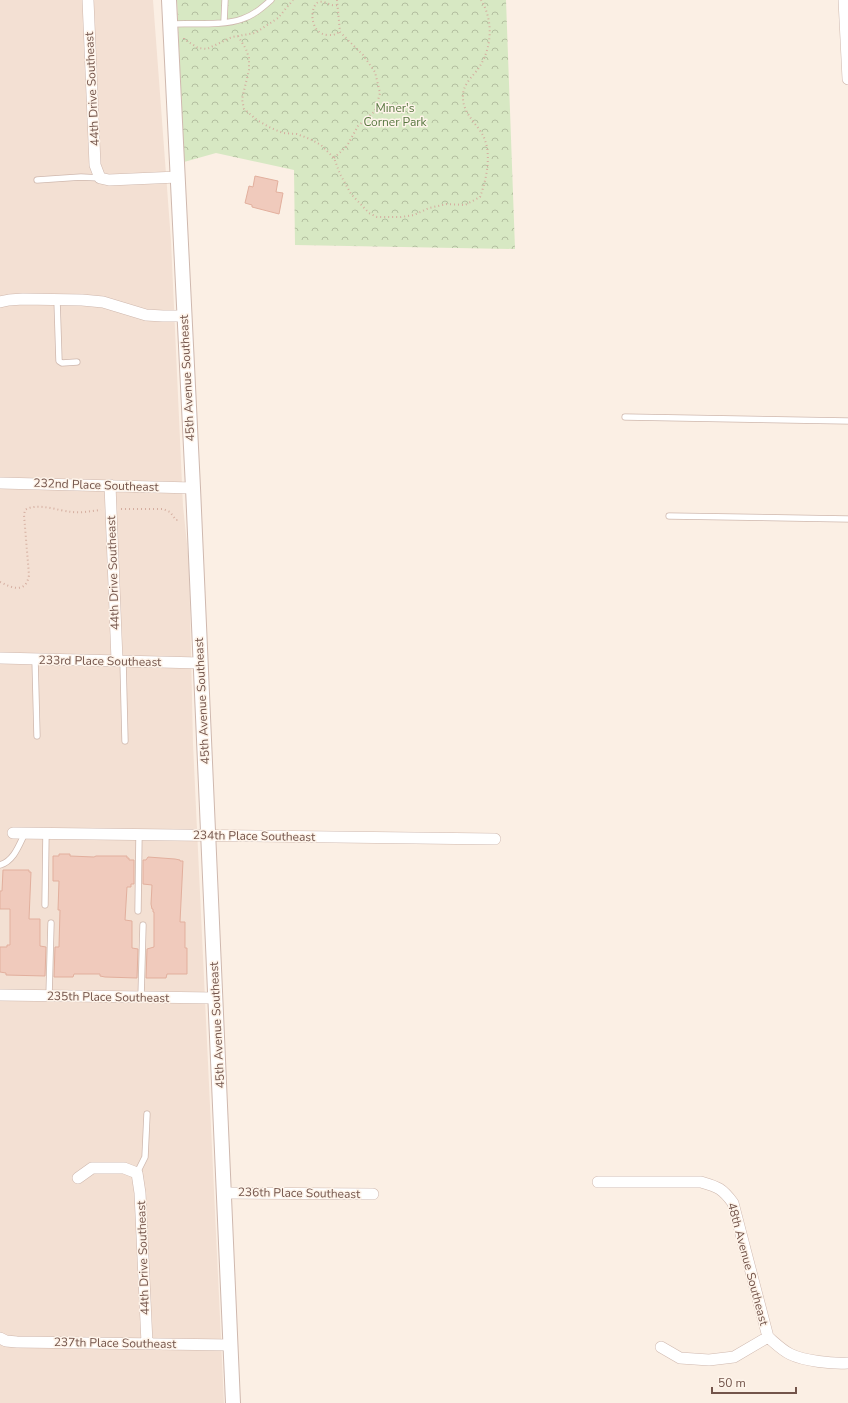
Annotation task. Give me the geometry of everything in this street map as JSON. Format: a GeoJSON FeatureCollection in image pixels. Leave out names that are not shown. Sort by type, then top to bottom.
{"type":"FeatureCollection","features":[{"type":"Feature","properties":{"kind":"street","name":"44th Drive Southeast"},"geometry":{"type":"LineString","coordinates":[[88,0],[95,165],[100,178]]}},
{"type":"Feature","properties":{"kind":"street","name":"45th Avenue Southeast"},"geometry":{"type":"LineString","coordinates":[[169,0],[176,24],[178,177],[233,1403]]}},
{"type":"Feature","properties":{"kind":"street"},"geometry":{"type":"LineString","coordinates":[[844,0],[848,79]]}},
{"type":"Feature","properties":{"kind":"street"},"geometry":{"type":"LineString","coordinates":[[100,178],[109,180],[178,177]]}},
{"type":"Feature","properties":{"kind":"street"},"geometry":{"type":"LineString","coordinates":[[0,302],[23,299],[103,302],[146,315],[184,316]]}},
{"type":"Feature","properties":{"kind":"street","name":"232nd Place Southeast"},"geometry":{"type":"LineString","coordinates":[[0,483],[193,488]]}},
{"type":"Feature","properties":{"kind":"street","name":"44th Drive Southeast"},"geometry":{"type":"LineString","coordinates":[[110,485],[120,660]]}},
{"type":"Feature","properties":{"kind":"street","name":"233rd Place Southeast"},"geometry":{"type":"LineString","coordinates":[[0,658],[200,663]]}},
{"type":"Feature","properties":{"kind":"street","name":"234th Place Southeast"},"geometry":{"type":"LineString","coordinates":[[13,833],[495,840]]}},
{"type":"Feature","properties":{"kind":"street","name":"235th Place Southeast"},"geometry":{"type":"LineString","coordinates":[[0,995],[216,998]]}},
{"type":"Feature","properties":{"kind":"street"},"geometry":{"type":"LineString","coordinates":[[78,1178],[92,1168],[124,1168],[137,1173]]}},
{"type":"Feature","properties":{"kind":"street","name":"44th Drive Southeast"},"geometry":{"type":"LineString","coordinates":[[137,1173],[140,1193],[146,1343]]}},
{"type":"Feature","properties":{"kind":"street","name":"48th Avenue Southeast"},"geometry":{"type":"LineString","coordinates":[[598,1182],[701,1182],[716,1186],[725,1192],[733,1203],[768,1337]]}},
{"type":"Feature","properties":{"kind":"street","name":"236th Place Southeast"},"geometry":{"type":"LineString","coordinates":[[224,1193],[373,1194]]}},
{"type":"Feature","properties":{"kind":"street"},"geometry":{"type":"LineString","coordinates":[[661,1347],[680,1358],[710,1360],[734,1357],[768,1337],[790,1354],[813,1361],[848,1363]]}},
{"type":"Feature","properties":{"kind":"street","name":"237th Place Southeast"},"geometry":{"type":"LineString","coordinates":[[0,1338],[6,1341],[17,1342],[231,1345]]}},
{"type":"Feature","properties":{"kind":"lane"},"geometry":{"type":"LineString","coordinates":[[224,22],[225,0]]}},
{"type":"Feature","properties":{"kind":"lane"},"geometry":{"type":"LineString","coordinates":[[176,24],[224,22],[242,19],[259,11],[270,0]]}},
{"type":"Feature","properties":{"kind":"lane"},"geometry":{"type":"LineString","coordinates":[[37,180],[82,177],[100,178]]}},
{"type":"Feature","properties":{"kind":"lane"},"geometry":{"type":"LineString","coordinates":[[57,300],[59,361],[62,363],[78,362]]}},
{"type":"Feature","properties":{"kind":"lane"},"geometry":{"type":"LineString","coordinates":[[625,417],[848,421]]}},
{"type":"Feature","properties":{"kind":"lane"},"geometry":{"type":"LineString","coordinates":[[669,516],[848,519]]}},
{"type":"Feature","properties":{"kind":"lane"},"geometry":{"type":"LineString","coordinates":[[35,660],[37,736]]}},
{"type":"Feature","properties":{"kind":"lane"},"geometry":{"type":"LineString","coordinates":[[120,660],[125,742]]}},
{"type":"Feature","properties":{"kind":"lane"},"geometry":{"type":"LineString","coordinates":[[0,865],[11,859],[25,833]]}},
{"type":"Feature","properties":{"kind":"lane"},"geometry":{"type":"LineString","coordinates":[[44,905],[46,833]]}},
{"type":"Feature","properties":{"kind":"lane"},"geometry":{"type":"LineString","coordinates":[[138,910],[139,835]]}},
{"type":"Feature","properties":{"kind":"lane"},"geometry":{"type":"LineString","coordinates":[[49,996],[50,923]]}},
{"type":"Feature","properties":{"kind":"lane"},"geometry":{"type":"LineString","coordinates":[[141,997],[143,925]]}},
{"type":"Feature","properties":{"kind":"lane"},"geometry":{"type":"LineString","coordinates":[[137,1173],[145,1157],[147,1114]]}},
{"type":"Feature","properties":{"kind":"path"},"geometry":{"type":"LineString","coordinates":[[176,24],[184,39],[198,48],[207,49],[232,37],[255,33],[264,29],[278,18],[293,0]]}},
{"type":"Feature","properties":{"kind":"path"},"geometry":{"type":"LineString","coordinates":[[334,158],[347,146],[358,126],[375,111],[380,92],[375,72],[363,55],[340,32],[337,0]]}},
{"type":"Feature","properties":{"kind":"path"},"geometry":{"type":"LineString","coordinates":[[238,36],[246,49],[249,58],[249,70],[242,99],[244,108],[257,120],[271,128],[283,133],[297,134],[321,145],[334,158],[340,174],[351,194],[369,213],[377,217],[401,217],[414,215],[429,208],[447,204],[465,204],[480,197],[484,185],[487,157],[486,142],[481,131],[469,117],[462,100],[463,89],[484,58],[488,48],[490,27],[486,9],[481,0]]}},
{"type":"Feature","properties":{"kind":"path"},"geometry":{"type":"LineString","coordinates":[[337,5],[332,6],[323,2],[316,3],[313,10],[313,22],[318,33],[334,35],[340,32]]}},
{"type":"Feature","properties":{"kind":"path"},"geometry":{"type":"LineString","coordinates":[[0,582],[12,588],[18,589],[28,580],[29,575],[24,515],[26,510],[31,507],[72,512],[163,509],[170,512],[176,520],[179,520]]}},
{"type":"Feature","properties":{"kind":"shaded area"},"geometry":{"type":"Polygon","coordinates":[[[0,0],[153,0],[171,241],[183,506],[189,563],[193,744],[224,1403],[0,1403],[0,0]]]}},
{"type":"Feature","properties":{"kind":"green space","name":"Miner's Corner Park"},"geometry":{"type":"Polygon","coordinates":[[[177,0],[506,0],[515,249],[295,245],[294,170],[216,153],[184,162],[177,0]]]}},
{"type":"Feature","properties":{"kind":"building"},"geometry":{"type":"Polygon","coordinates":[[[255,176],[278,181],[276,192],[283,193],[279,214],[252,207],[252,205],[245,203],[249,186],[253,187],[255,176]]]}},
{"type":"Feature","properties":{"kind":"building"},"geometry":{"type":"Polygon","coordinates":[[[59,854],[94,857],[127,856],[129,860],[134,860],[134,884],[131,884],[131,887],[127,887],[125,920],[132,921],[132,948],[138,949],[137,978],[105,977],[100,976],[100,974],[74,974],[73,977],[54,977],[55,947],[59,947],[60,910],[58,910],[59,881],[53,881],[53,856],[59,856],[59,854]]]}},
{"type":"Feature","properties":{"kind":"building"},"geometry":{"type":"Polygon","coordinates":[[[148,857],[183,861],[180,922],[185,922],[187,974],[167,974],[166,978],[146,978],[147,949],[154,947],[154,912],[151,904],[152,885],[143,884],[143,860],[146,860],[148,857]]]}},
{"type":"Feature","properties":{"kind":"building"},"geometry":{"type":"Polygon","coordinates":[[[3,870],[29,870],[29,872],[31,872],[29,919],[40,919],[40,946],[46,947],[45,976],[6,975],[6,973],[0,972],[0,947],[7,947],[7,945],[10,945],[10,909],[0,909],[0,891],[2,891],[3,870]]]}}]}
